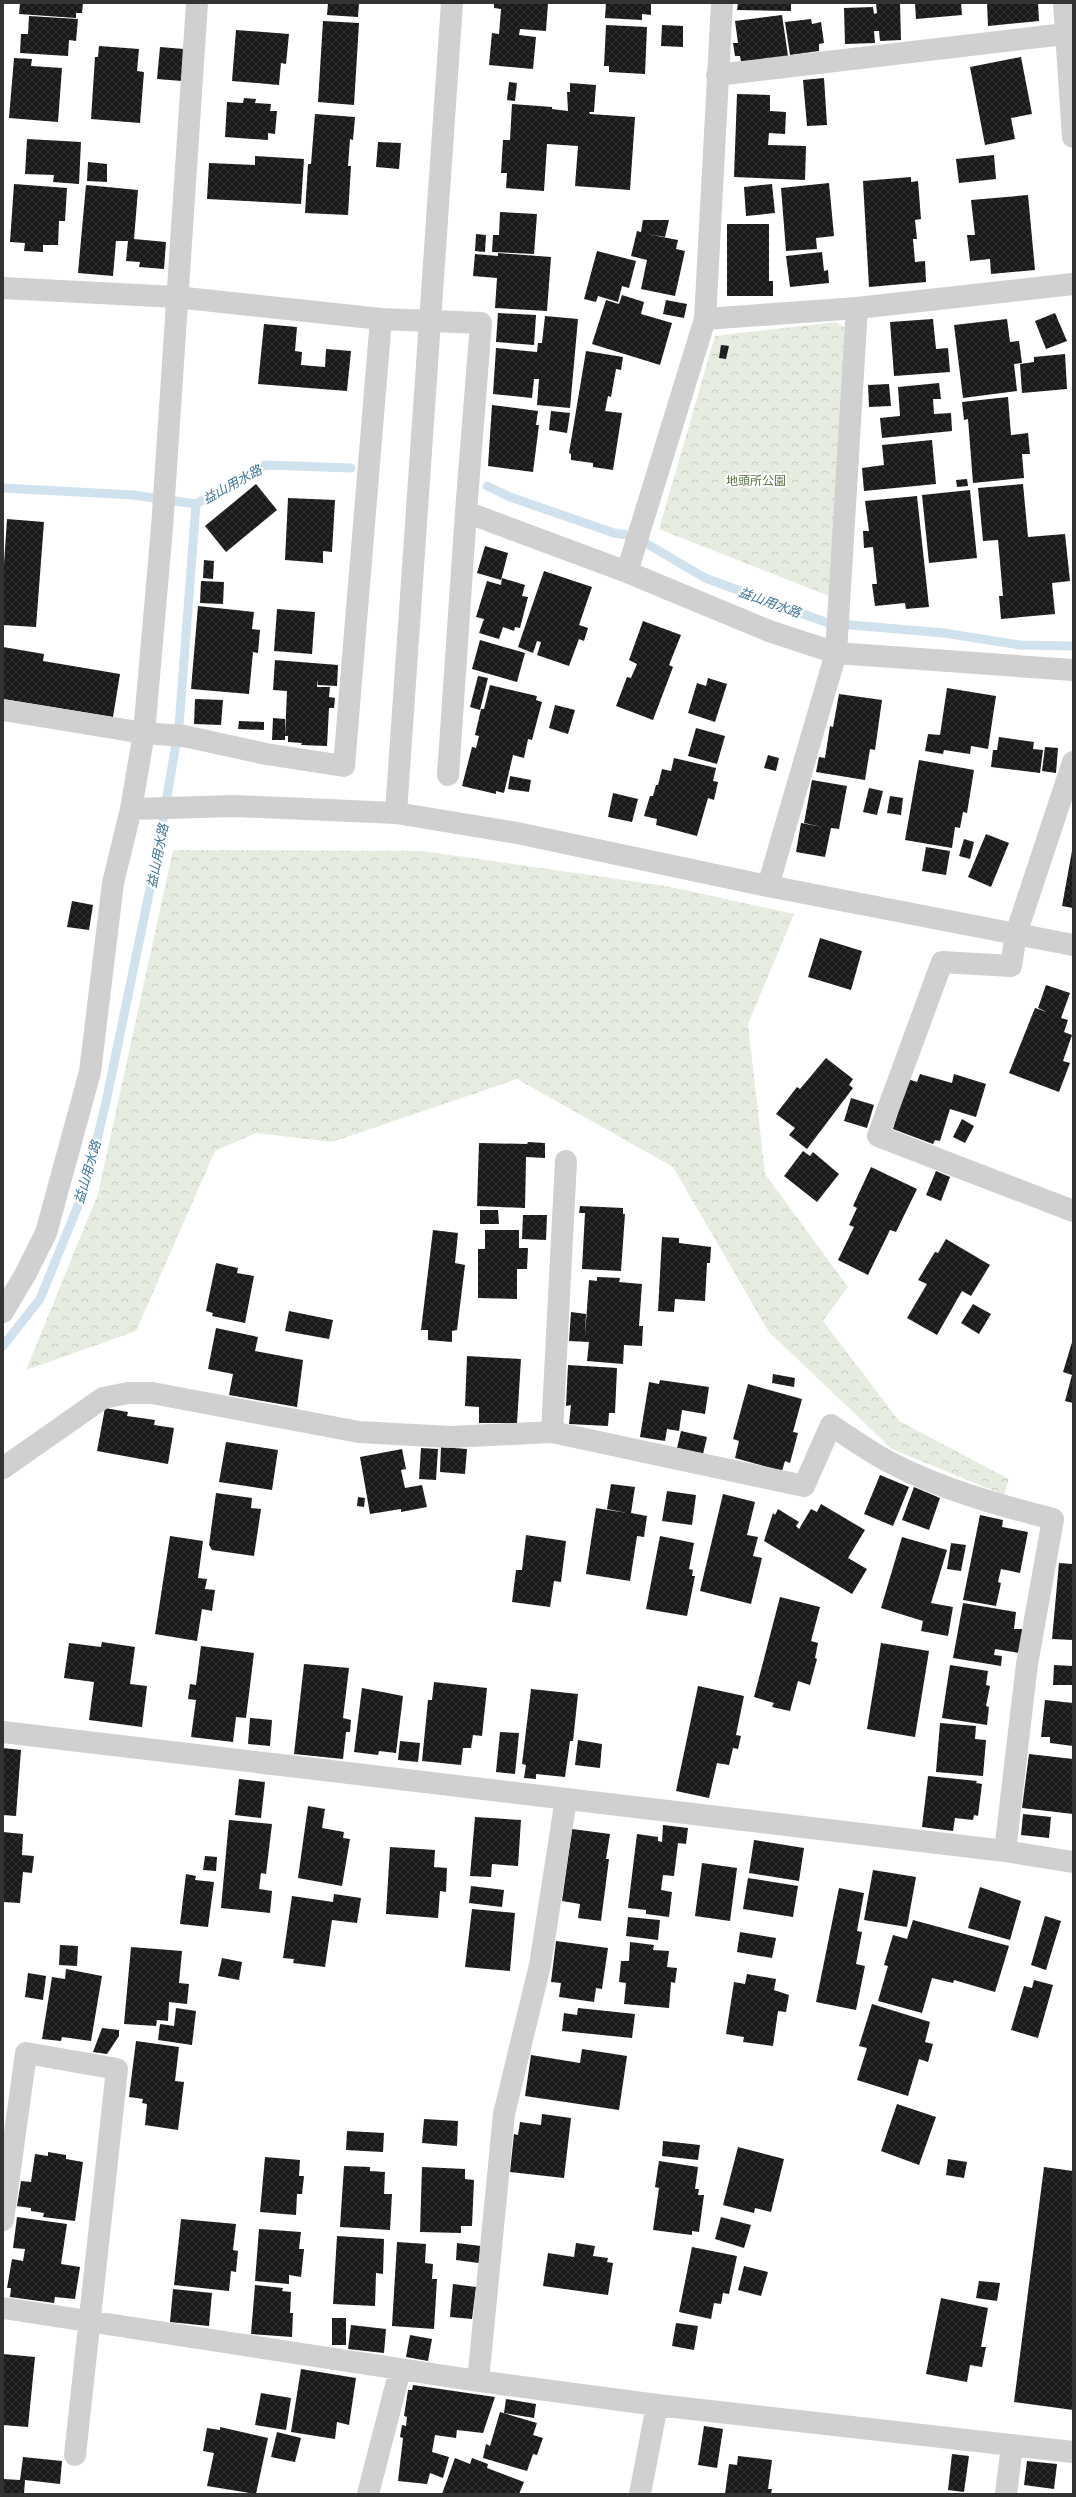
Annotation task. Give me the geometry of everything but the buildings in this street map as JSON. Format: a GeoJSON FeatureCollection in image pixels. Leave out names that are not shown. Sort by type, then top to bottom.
{"type":"FeatureCollection","features":[{"type":"Feature","properties":{"kind":"street"},"geometry":{"type":"LineString","coordinates":[[3,1312],[25,1275],[46,1233],[90,1072],[114,882],[141,809],[154,733],[165,477],[197,3]]}},
{"type":"Feature","properties":{"kind":"street"},"geometry":{"type":"LineString","coordinates":[[396,813],[416,493],[421,449],[452,3]]}},
{"type":"Feature","properties":{"kind":"street"},"geometry":{"type":"LineString","coordinates":[[629,563],[705,319],[722,3]]}},
{"type":"Feature","properties":{"kind":"street"},"geometry":{"type":"LineString","coordinates":[[1064,3],[1070,34],[1073,137]]}},
{"type":"Feature","properties":{"kind":"street"},"geometry":{"type":"LineString","coordinates":[[717,75],[1070,34]]}},
{"type":"Feature","properties":{"kind":"street"},"geometry":{"type":"LineString","coordinates":[[705,319],[857,308],[1073,284]]}},
{"type":"Feature","properties":{"kind":"street"},"geometry":{"type":"LineString","coordinates":[[3,288],[176,297],[381,319],[481,323],[448,775]]}},
{"type":"Feature","properties":{"kind":"street"},"geometry":{"type":"LineString","coordinates":[[768,886],[837,646],[857,308]]}},
{"type":"Feature","properties":{"kind":"street"},"geometry":{"type":"LineString","coordinates":[[3,710],[154,733],[184,736],[266,754],[344,766],[381,319]]}},
{"type":"Feature","properties":{"kind":"street"},"geometry":{"type":"LineString","coordinates":[[466,512],[629,563],[769,631],[837,646],[1073,670]]}},
{"type":"Feature","properties":{"kind":"street"},"geometry":{"type":"LineString","coordinates":[[1073,762],[1016,934],[1011,966],[942,962],[878,1136],[1073,1211]]}},
{"type":"Feature","properties":{"kind":"street"},"geometry":{"type":"LineString","coordinates":[[141,809],[185,806],[396,813],[517,834],[768,886],[1073,945]]}},
{"type":"Feature","properties":{"kind":"street"},"geometry":{"type":"LineString","coordinates":[[552,1432],[566,1161]]}},
{"type":"Feature","properties":{"kind":"street"},"geometry":{"type":"LineString","coordinates":[[3,1468],[103,1398],[128,1393],[152,1393],[359,1432],[450,1436],[552,1432],[804,1486],[831,1425],[890,1463],[940,1484],[1008,1508],[1053,1519],[1027,1664],[1005,1851]]}},
{"type":"Feature","properties":{"kind":"street"},"geometry":{"type":"LineString","coordinates":[[3,1732],[1005,1851],[1073,1862]]}},
{"type":"Feature","properties":{"kind":"street"},"geometry":{"type":"LineString","coordinates":[[478,2382],[504,2114],[540,1966],[566,1799]]}},
{"type":"Feature","properties":{"kind":"street"},"geometry":{"type":"LineString","coordinates":[[3,2220],[26,2053],[117,2069],[88,2321],[75,2455]]}},
{"type":"Feature","properties":{"kind":"street"},"geometry":{"type":"LineString","coordinates":[[3,2308],[478,2382],[1073,2452]]}},
{"type":"Feature","properties":{"kind":"street"},"geometry":{"type":"LineString","coordinates":[[368,2494],[400,2370]]}},
{"type":"Feature","properties":{"kind":"street"},"geometry":{"type":"LineString","coordinates":[[640,2494],[657,2404]]}},
{"type":"Feature","properties":{"kind":"street"},"geometry":{"type":"LineString","coordinates":[[1006,2494],[1012,2445]]}},
{"type":"Feature","properties":{"kind":"green space","name":"地頭所公園"},"geometry":{"type":"Polygon","coordinates":[[[836,322],[847,329],[829,596],[659,529],[715,336],[836,322]]]}},
{"type":"Feature","properties":{"kind":"green space"},"geometry":{"type":"Polygon","coordinates":[[[173,850],[422,851],[666,886],[794,914],[748,1024],[765,1174],[848,1287],[823,1321],[899,1421],[1009,1479],[1004,1495],[892,1449],[769,1332],[673,1167],[517,1079],[332,1142],[256,1133],[215,1151],[136,1331],[26,1370],[98,1194],[173,850]]]}},
{"type":"Feature","properties":{"kind":"waterway","name":"益山用水路"},"geometry":{"type":"LineString","coordinates":[[196,504],[265,465],[351,468]]}},
{"type":"Feature","properties":{"kind":"waterway","name":"益山用水路"},"geometry":{"type":"LineString","coordinates":[[487,486],[510,497],[614,533],[634,536],[705,578],[828,623],[944,633],[1020,645],[1073,646]]}},
{"type":"Feature","properties":{"kind":"waterway"},"geometry":{"type":"LineString","coordinates":[[3,488],[133,495],[196,504]]}},
{"type":"Feature","properties":{"kind":"waterway","name":"益山用水路"},"geometry":{"type":"LineString","coordinates":[[3,1346],[40,1299],[86,1186],[106,1102],[157,855],[179,726],[196,504]]}}]}
